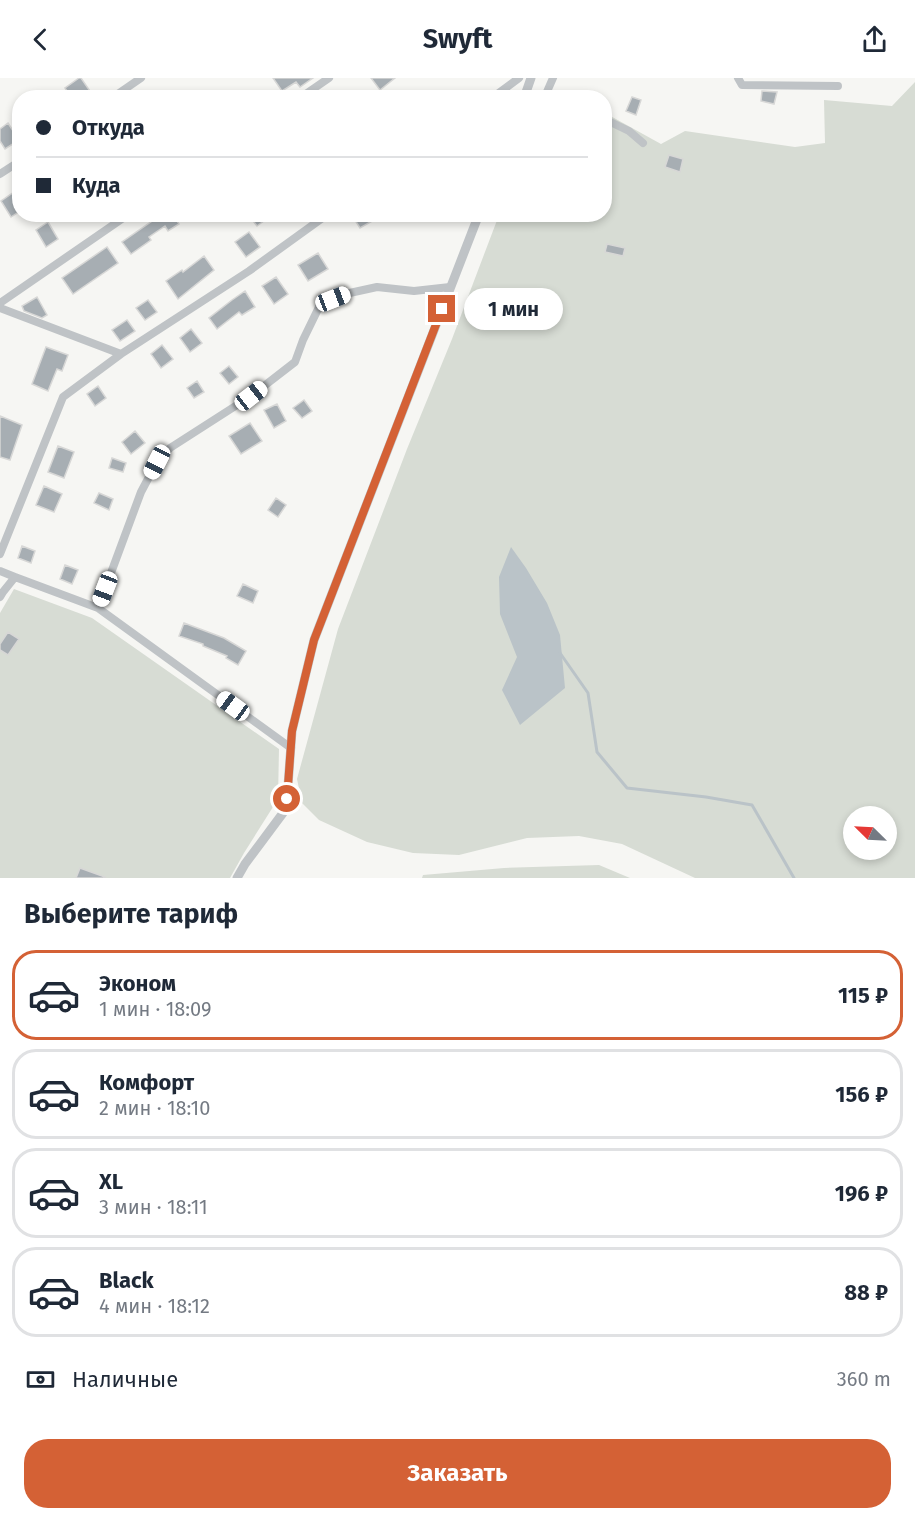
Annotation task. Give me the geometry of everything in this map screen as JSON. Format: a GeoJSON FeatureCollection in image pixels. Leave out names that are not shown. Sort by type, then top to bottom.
{"type":"FeatureCollection","features":[{"type":"Feature","properties":{"kind":"street"},"geometry":{"type":"LineString","coordinates":[[124,90],[141,78]]}},
{"type":"Feature","properties":{"kind":"street"},"geometry":{"type":"LineString","coordinates":[[312,90],[329,78]]}},
{"type":"Feature","properties":{"kind":"street"},"geometry":{"type":"LineString","coordinates":[[503,90],[519,78]]}},
{"type":"Feature","properties":{"kind":"street"},"geometry":{"type":"LineString","coordinates":[[738,78],[742,85],[838,86]]}},
{"type":"Feature","properties":{"kind":"street"},"geometry":{"type":"LineString","coordinates":[[612,123],[629,131],[643,143]]}},
{"type":"Feature","properties":{"kind":"street"},"geometry":{"type":"LineString","coordinates":[[0,303],[117,222]]}},
{"type":"Feature","properties":{"kind":"street"},"geometry":{"type":"LineString","coordinates":[[0,554],[63,397],[122,354],[249,271],[317,222]]}},
{"type":"Feature","properties":{"kind":"street"},"geometry":{"type":"LineString","coordinates":[[237,878],[283,813],[287,799],[292,731],[314,640],[475,222]]}},
{"type":"Feature","properties":{"kind":"street"},"geometry":{"type":"LineString","coordinates":[[98,608],[141,492],[157,462],[170,448],[251,396],[295,362],[321,303],[377,286],[414,291],[450,287]]}},
{"type":"Feature","properties":{"kind":"street"},"geometry":{"type":"LineString","coordinates":[[0,308],[122,354]]}},
{"type":"Feature","properties":{"kind":"street"},"geometry":{"type":"LineString","coordinates":[[0,571],[98,608],[291,748]]}},
{"type":"Feature","properties":{"kind":"street"},"geometry":{"type":"LineString","coordinates":[[0,597],[15,577]]}},
{"type":"Feature","properties":{"kind":"shaded area"},"geometry":{"type":"Polygon","coordinates":[[[915,82],[915,878],[695,878],[622,844],[579,836],[527,838],[459,855],[413,853],[367,842],[319,820],[302,803],[297,779],[338,629],[496,222],[612,222],[612,117],[661,144],[685,131],[795,147],[825,143],[824,100],[892,106],[915,82]]]}},
{"type":"Feature","properties":{"kind":"shaded area"},"geometry":{"type":"Polygon","coordinates":[[[511,547],[547,603],[560,635],[565,688],[520,725],[502,690],[517,657],[500,614],[499,577],[511,547]]]}},
{"type":"Feature","properties":{"kind":"shaded area"},"geometry":{"type":"Polygon","coordinates":[[[14,589],[92,618],[279,749],[278,799],[230,878],[0,878],[0,613],[14,589]]]}},
{"type":"Feature","properties":{"kind":"shaded area"},"geometry":{"type":"Polygon","coordinates":[[[599,865],[630,878],[422,878],[423,875],[504,868],[599,865]]]}},
{"type":"Feature","properties":{"kind":"building"},"geometry":{"type":"Polygon","coordinates":[[[81,78],[89,90],[66,90],[65,88],[81,78]]]}},
{"type":"Feature","properties":{"kind":"building"},"geometry":{"type":"Polygon","coordinates":[[[273,78],[313,78],[300,87],[296,82],[281,90],[273,78]]]}},
{"type":"Feature","properties":{"kind":"building"},"geometry":{"type":"Polygon","coordinates":[[[371,78],[395,78],[380,90],[371,78]]]}},
{"type":"Feature","properties":{"kind":"building"},"geometry":{"type":"Polygon","coordinates":[[[762,91],[777,92],[774,104],[761,101],[762,91]]]}},
{"type":"Feature","properties":{"kind":"building"},"geometry":{"type":"Polygon","coordinates":[[[632,97],[641,100],[636,115],[626,111],[632,97]]]}},
{"type":"Feature","properties":{"kind":"building"},"geometry":{"type":"Polygon","coordinates":[[[8,123],[12,129],[12,144],[5,149],[0,141],[0,129],[8,123]]]}},
{"type":"Feature","properties":{"kind":"building"},"geometry":{"type":"Polygon","coordinates":[[[669,155],[683,159],[680,172],[665,167],[669,155]]]}},
{"type":"Feature","properties":{"kind":"building"},"geometry":{"type":"Polygon","coordinates":[[[12,193],[12,216],[11,217],[1,201],[12,193]]]}},
{"type":"Feature","properties":{"kind":"building"},"geometry":{"type":"Polygon","coordinates":[[[48,222],[58,239],[46,247],[36,230],[48,222]]]}},
{"type":"Feature","properties":{"kind":"building"},"geometry":{"type":"Polygon","coordinates":[[[151,222],[178,222],[179,224],[168,231],[165,226],[149,237],[151,240],[131,254],[122,242],[151,222]]]}},
{"type":"Feature","properties":{"kind":"building"},"geometry":{"type":"Polygon","coordinates":[[[356,222],[370,222],[360,228],[356,222]]]}},
{"type":"Feature","properties":{"kind":"building"},"geometry":{"type":"Polygon","coordinates":[[[249,232],[260,247],[246,257],[235,242],[249,232]]]}},
{"type":"Feature","properties":{"kind":"building"},"geometry":{"type":"Polygon","coordinates":[[[607,244],[625,248],[623,256],[605,252],[607,244]]]}},
{"type":"Feature","properties":{"kind":"building"},"geometry":{"type":"Polygon","coordinates":[[[107,247],[118,263],[73,294],[62,278],[107,247]]]}},
{"type":"Feature","properties":{"kind":"building"},"geometry":{"type":"Polygon","coordinates":[[[318,253],[328,269],[308,281],[298,265],[318,253]]]}},
{"type":"Feature","properties":{"kind":"building"},"geometry":{"type":"Polygon","coordinates":[[[204,256],[214,270],[178,299],[166,281],[182,270],[183,272],[204,256]]]}},
{"type":"Feature","properties":{"kind":"building"},"geometry":{"type":"Polygon","coordinates":[[[276,277],[288,294],[274,304],[262,286],[276,277]]]}},
{"type":"Feature","properties":{"kind":"building"},"geometry":{"type":"Polygon","coordinates":[[[245,291],[255,307],[242,315],[239,312],[217,329],[209,318],[245,291]]]}},
{"type":"Feature","properties":{"kind":"building"},"geometry":{"type":"Polygon","coordinates":[[[37,297],[47,315],[42,318],[24,311],[22,306],[37,297]]]}},
{"type":"Feature","properties":{"kind":"building"},"geometry":{"type":"Polygon","coordinates":[[[148,300],[157,312],[145,320],[136,308],[148,300]]]}},
{"type":"Feature","properties":{"kind":"building"},"geometry":{"type":"Polygon","coordinates":[[[127,320],[135,331],[120,341],[112,330],[127,320]]]}},
{"type":"Feature","properties":{"kind":"building"},"geometry":{"type":"Polygon","coordinates":[[[191,329],[202,343],[190,352],[180,338],[191,329]]]}},
{"type":"Feature","properties":{"kind":"building"},"geometry":{"type":"Polygon","coordinates":[[[162,345],[173,359],[161,368],[151,354],[162,345]]]}},
{"type":"Feature","properties":{"kind":"building"},"geometry":{"type":"Polygon","coordinates":[[[46,347],[68,355],[62,371],[57,369],[48,391],[32,384],[46,347]]]}},
{"type":"Feature","properties":{"kind":"building"},"geometry":{"type":"Polygon","coordinates":[[[229,366],[238,377],[229,384],[220,373],[229,366]]]}},
{"type":"Feature","properties":{"kind":"building"},"geometry":{"type":"Polygon","coordinates":[[[197,381],[204,392],[194,398],[187,388],[197,381]]]}},
{"type":"Feature","properties":{"kind":"building"},"geometry":{"type":"Polygon","coordinates":[[[98,386],[106,398],[95,406],[87,394],[98,386]]]}},
{"type":"Feature","properties":{"kind":"building"},"geometry":{"type":"Polygon","coordinates":[[[304,400],[312,411],[302,418],[293,408],[304,400]]]}},
{"type":"Feature","properties":{"kind":"building"},"geometry":{"type":"Polygon","coordinates":[[[277,404],[286,421],[274,428],[264,410],[277,404]]]}},
{"type":"Feature","properties":{"kind":"building"},"geometry":{"type":"Polygon","coordinates":[[[0,416],[22,425],[10,460],[0,457],[0,416]]]}},
{"type":"Feature","properties":{"kind":"building"},"geometry":{"type":"Polygon","coordinates":[[[250,423],[262,441],[241,454],[229,436],[250,423]]]}},
{"type":"Feature","properties":{"kind":"building"},"geometry":{"type":"Polygon","coordinates":[[[135,431],[145,443],[131,454],[122,442],[135,431]]]}},
{"type":"Feature","properties":{"kind":"building"},"geometry":{"type":"Polygon","coordinates":[[[58,446],[74,452],[64,478],[48,472],[58,446]]]}},
{"type":"Feature","properties":{"kind":"building"},"geometry":{"type":"Polygon","coordinates":[[[112,458],[126,463],[123,472],[109,468],[112,458]]]}},
{"type":"Feature","properties":{"kind":"building"},"geometry":{"type":"Polygon","coordinates":[[[44,486],[62,494],[54,512],[36,505],[44,486]]]}},
{"type":"Feature","properties":{"kind":"building"},"geometry":{"type":"Polygon","coordinates":[[[99,493],[113,499],[109,510],[94,503],[99,493]]]}},
{"type":"Feature","properties":{"kind":"building"},"geometry":{"type":"Polygon","coordinates":[[[276,498],[286,505],[278,517],[268,510],[276,498]]]}},
{"type":"Feature","properties":{"kind":"building"},"geometry":{"type":"Polygon","coordinates":[[[22,546],[35,551],[31,563],[18,558],[22,546]]]}},
{"type":"Feature","properties":{"kind":"building"},"geometry":{"type":"Polygon","coordinates":[[[65,565],[78,570],[72,584],[60,579],[65,565]]]}},
{"type":"Feature","properties":{"kind":"building"},"geometry":{"type":"Polygon","coordinates":[[[243,584],[258,591],[253,603],[237,596],[243,584]]]}},
{"type":"Feature","properties":{"kind":"building"},"geometry":{"type":"Polygon","coordinates":[[[184,623],[224,638],[246,651],[238,665],[226,658],[227,656],[203,644],[179,636],[184,623]]]}},
{"type":"Feature","properties":{"kind":"building"},"geometry":{"type":"Polygon","coordinates":[[[8,632],[19,639],[8,655],[0,650],[0,644],[8,632]]]}},
{"type":"Feature","properties":{"kind":"building"},"geometry":{"type":"Polygon","coordinates":[[[80,868],[105,877],[76,878],[80,868]]]}},
{"type":"Feature","properties":{"kind":"waterway"},"geometry":{"type":"LineString","coordinates":[[560,653],[588,693],[597,752],[627,788],[752,805],[794,878]]}},
{"type":"Feature","properties":{"kind":"route"},"geometry":{"type":"LineString","coordinates":[[287,799],[292,731],[314,640],[442,309]]}}]}
